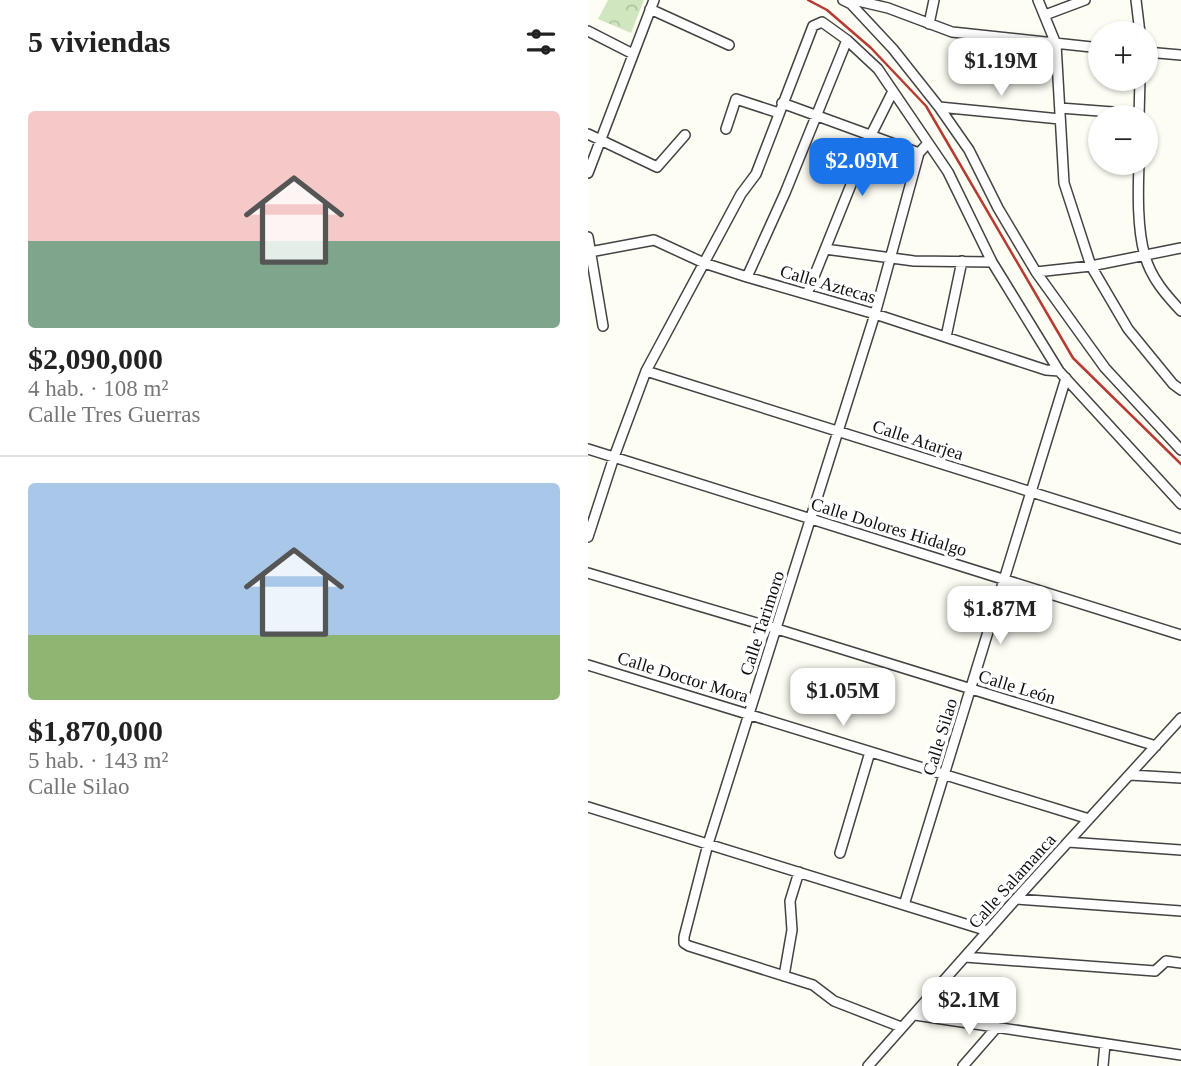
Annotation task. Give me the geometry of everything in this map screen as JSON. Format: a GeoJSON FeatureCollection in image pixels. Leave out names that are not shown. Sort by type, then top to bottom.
{"type":"FeatureCollection","features":[{"type":"Feature","properties":{"kind":"street"},"geometry":{"type":"LineString","coordinates":[[929,24],[934,0]]}},
{"type":"Feature","properties":{"kind":"street"},"geometry":{"type":"LineString","coordinates":[[1038,0],[1056,44],[1064,183],[1091,266],[1128,329],[1177,382],[1181,390]]}},
{"type":"Feature","properties":{"kind":"street"},"geometry":{"type":"LineString","coordinates":[[1045,15],[1085,0]]}},
{"type":"Feature","properties":{"kind":"street"},"geometry":{"type":"LineString","coordinates":[[1136,0],[1139,21]]}},
{"type":"Feature","properties":{"kind":"street"},"geometry":{"type":"LineString","coordinates":[[850,1],[889,4],[952,33],[1088,47]]}},
{"type":"Feature","properties":{"kind":"street"},"geometry":{"type":"LineString","coordinates":[[850,1],[893,49],[969,150],[998,208],[1036,272],[1105,368],[1181,450]]}},
{"type":"Feature","properties":{"kind":"street"},"geometry":{"type":"LineString","coordinates":[[588,173],[652,5],[729,45]]}},
{"type":"Feature","properties":{"kind":"street"},"geometry":{"type":"LineString","coordinates":[[588,537],[646,371],[741,194],[756,174],[813,26],[822,22],[847,40],[878,69],[893,90],[947,172],[992,262],[1062,375],[1181,503]]}},
{"type":"Feature","properties":{"kind":"street"},"geometry":{"type":"LineString","coordinates":[[588,31],[633,54]]}},
{"type":"Feature","properties":{"kind":"street"},"geometry":{"type":"LineString","coordinates":[[747,277],[785,193],[847,40]]}},
{"type":"Feature","properties":{"kind":"street"},"geometry":{"type":"LineString","coordinates":[[1158,53],[1181,55]]}},
{"type":"Feature","properties":{"kind":"street"},"geometry":{"type":"LineString","coordinates":[[807,294],[871,135],[893,90]]}},
{"type":"Feature","properties":{"kind":"street"},"geometry":{"type":"LineString","coordinates":[[726,129],[736,99],[779,113]]}},
{"type":"Feature","properties":{"kind":"street"},"geometry":{"type":"LineString","coordinates":[[782,103],[919,153],[928,143]]}},
{"type":"Feature","properties":{"kind":"street"},"geometry":{"type":"LineString","coordinates":[[939,107],[1060,119]]}},
{"type":"Feature","properties":{"kind":"street"},"geometry":{"type":"LineString","coordinates":[[1060,108],[1088,110]]}},
{"type":"Feature","properties":{"kind":"street"},"geometry":{"type":"LineString","coordinates":[[588,134],[657,167],[684,135]]}},
{"type":"Feature","properties":{"kind":"street","name":"Calle Tarimoro"},"geometry":{"type":"LineString","coordinates":[[784,976],[684,943],[684,937],[708,844],[875,314],[919,153]]}},
{"type":"Feature","properties":{"kind":"street"},"geometry":{"type":"LineString","coordinates":[[1139,175],[1144,256],[1163,291],[1181,311]]}},
{"type":"Feature","properties":{"kind":"street"},"geometry":{"type":"LineString","coordinates":[[588,237],[603,326]]}},
{"type":"Feature","properties":{"kind":"street","name":"Calle Aztecas"},"geometry":{"type":"LineString","coordinates":[[590,252],[654,240],[704,263],[875,314],[1062,375]]}},
{"type":"Feature","properties":{"kind":"street"},"geometry":{"type":"LineString","coordinates":[[1036,272],[1091,266],[1181,248]]}},
{"type":"Feature","properties":{"kind":"street"},"geometry":{"type":"LineString","coordinates":[[825,249],[889,259],[992,262]]}},
{"type":"Feature","properties":{"kind":"street"},"geometry":{"type":"LineString","coordinates":[[946,337],[962,261]]}},
{"type":"Feature","properties":{"kind":"street","name":"Calle Atarjea"},"geometry":{"type":"LineString","coordinates":[[646,371],[1181,539]]}},
{"type":"Feature","properties":{"kind":"street","name":"Calle Silao"},"geometry":{"type":"LineString","coordinates":[[905,905],[1031,492],[1062,375]]}},
{"type":"Feature","properties":{"kind":"street","name":"Calle Dolores Hidalgo"},"geometry":{"type":"LineString","coordinates":[[588,449],[1181,635]]}},
{"type":"Feature","properties":{"kind":"street","name":"Calle León"},"geometry":{"type":"LineString","coordinates":[[588,573],[1156,746]]}},
{"type":"Feature","properties":{"kind":"street","name":"Calle Doctor Mora"},"geometry":{"type":"LineString","coordinates":[[588,665],[1089,819]]}},
{"type":"Feature","properties":{"kind":"street","name":"Calle Salamanca"},"geometry":{"type":"LineString","coordinates":[[868,1066],[1181,719]]}},
{"type":"Feature","properties":{"kind":"street"},"geometry":{"type":"LineString","coordinates":[[840,853],[870,752]]}},
{"type":"Feature","properties":{"kind":"street"},"geometry":{"type":"LineString","coordinates":[[1130,775],[1181,778]]}},
{"type":"Feature","properties":{"kind":"street"},"geometry":{"type":"LineString","coordinates":[[588,807],[988,931]]}},
{"type":"Feature","properties":{"kind":"street"},"geometry":{"type":"LineString","coordinates":[[1068,842],[1181,850]]}},
{"type":"Feature","properties":{"kind":"street"},"geometry":{"type":"LineString","coordinates":[[799,872],[790,901],[792,930],[784,976],[813,985],[834,1001],[901,1027]]}},
{"type":"Feature","properties":{"kind":"street"},"geometry":{"type":"LineString","coordinates":[[1016,899],[1181,911]]}},
{"type":"Feature","properties":{"kind":"street"},"geometry":{"type":"LineString","coordinates":[[965,957],[1155,971],[1166,961],[1181,963]]}},
{"type":"Feature","properties":{"kind":"street"},"geometry":{"type":"LineString","coordinates":[[915,1015],[1181,1055]]}},
{"type":"Feature","properties":{"kind":"street"},"geometry":{"type":"LineString","coordinates":[[963,1066],[997,1027]]}},
{"type":"Feature","properties":{"kind":"street"},"geometry":{"type":"LineString","coordinates":[[1102,1066],[1105,1044]]}},
{"type":"Feature","properties":{"kind":"green space"},"geometry":{"type":"Polygon","coordinates":[[[608,0],[644,0],[631,33],[598,19],[608,0]]]}},
{"type":"Feature","properties":{"kind":"railway"},"geometry":{"type":"LineString","coordinates":[[808,0],[827,10],[871,48],[926,106],[1073,358],[1181,464]]}}]}
